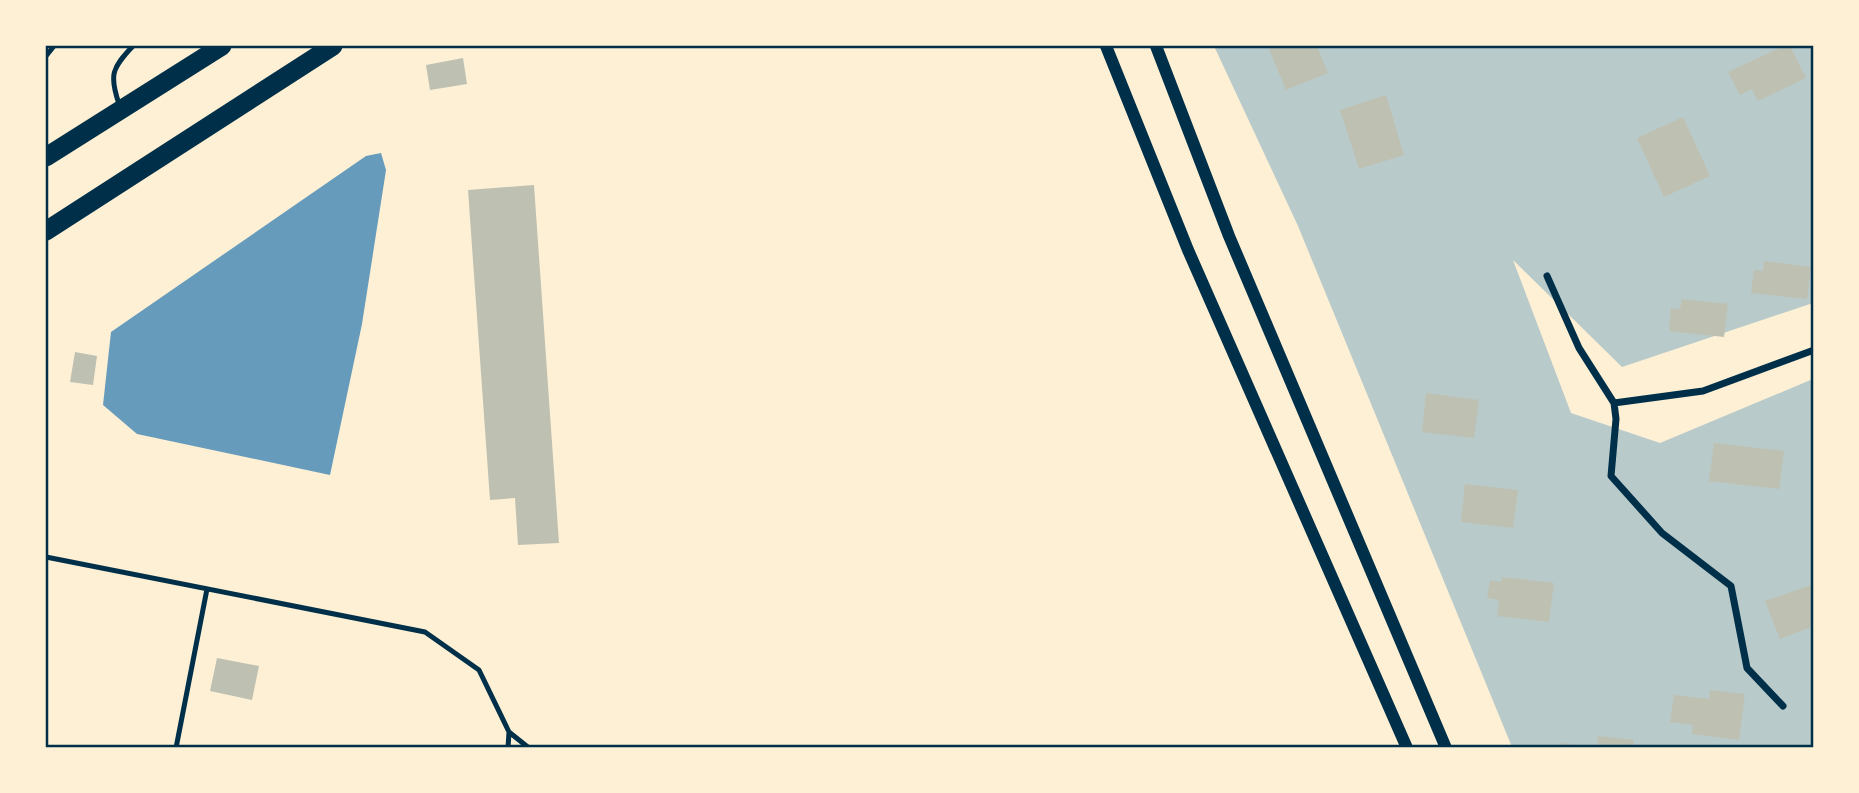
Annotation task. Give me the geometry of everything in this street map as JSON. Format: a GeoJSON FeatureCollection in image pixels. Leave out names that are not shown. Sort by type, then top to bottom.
{"type":"FeatureCollection","features":[{"type":"Feature","properties":{"kind":"highway"},"geometry":{"type":"LineString","coordinates":[[46,158],[222,46]]}},
{"type":"Feature","properties":{"kind":"highway"},"geometry":{"type":"LineString","coordinates":[[46,231],[333,46]]}},
{"type":"Feature","properties":{"kind":"street"},"geometry":{"type":"LineString","coordinates":[[1106,46],[1188,250],[1408,747]]}},
{"type":"Feature","properties":{"kind":"street"},"geometry":{"type":"LineString","coordinates":[[1156,46],[1229,236],[1446,747]]}},
{"type":"Feature","properties":{"kind":"street"},"geometry":{"type":"LineString","coordinates":[[1547,276],[1579,348],[1614,402],[1616,419],[1611,477],[1662,533],[1731,586],[1747,668],[1783,706]]}},
{"type":"Feature","properties":{"kind":"street"},"geometry":{"type":"LineString","coordinates":[[1614,402],[1703,391],[1814,350]]}},
{"type":"Feature","properties":{"kind":"lane"},"geometry":{"type":"LineString","coordinates":[[46,56],[54,46]]}},
{"type":"Feature","properties":{"kind":"lane"},"geometry":{"type":"LineString","coordinates":[[121,110],[113,87],[114,65],[133,46]]}},
{"type":"Feature","properties":{"kind":"lane"},"geometry":{"type":"LineString","coordinates":[[46,557],[425,632],[479,670],[509,732],[529,747]]}},
{"type":"Feature","properties":{"kind":"lane"},"geometry":{"type":"LineString","coordinates":[[176,747],[207,589]]}},
{"type":"Feature","properties":{"kind":"lane"},"geometry":{"type":"LineString","coordinates":[[508,747],[509,732]]}},
{"type":"Feature","properties":{"kind":"shaded area"},"geometry":{"type":"Polygon","coordinates":[[[1214,46],[1813,46],[1813,303],[1622,367],[1513,260],[1571,413],[1660,443],[1813,379],[1813,747],[1512,747],[1298,226],[1214,46]]]}},
{"type":"Feature","properties":{"kind":"water"},"geometry":{"type":"Polygon","coordinates":[[[381,153],[386,170],[362,324],[330,475],[137,434],[103,405],[111,332],[366,156],[381,153]]]}},
{"type":"Feature","properties":{"kind":"building"},"geometry":{"type":"Polygon","coordinates":[[[1278,46],[1317,46],[1328,73],[1286,90],[1269,49],[1278,46]]]}},
{"type":"Feature","properties":{"kind":"building"},"geometry":{"type":"Polygon","coordinates":[[[1784,46],[1790,46],[1806,78],[1758,101],[1752,89],[1740,95],[1728,72],[1784,46]]]}},
{"type":"Feature","properties":{"kind":"building"},"geometry":{"type":"Polygon","coordinates":[[[463,58],[467,84],[430,90],[426,65],[463,58]]]}},
{"type":"Feature","properties":{"kind":"building"},"geometry":{"type":"Polygon","coordinates":[[[1386,95],[1404,155],[1359,169],[1340,110],[1386,95]]]}},
{"type":"Feature","properties":{"kind":"building"},"geometry":{"type":"Polygon","coordinates":[[[1683,117],[1710,176],[1664,197],[1637,138],[1683,117]]]}},
{"type":"Feature","properties":{"kind":"building"},"geometry":{"type":"Polygon","coordinates":[[[534,185],[559,543],[518,545],[515,498],[490,500],[468,190],[534,185]]]}},
{"type":"Feature","properties":{"kind":"building"},"geometry":{"type":"Polygon","coordinates":[[[1764,261],[1811,267],[1807,299],[1751,293],[1754,270],[1763,271],[1764,261]]]}},
{"type":"Feature","properties":{"kind":"building"},"geometry":{"type":"Polygon","coordinates":[[[1682,299],[1728,304],[1724,337],[1669,331],[1671,308],[1680,309],[1682,299]]]}},
{"type":"Feature","properties":{"kind":"building"},"geometry":{"type":"Polygon","coordinates":[[[75,352],[97,356],[93,385],[70,382],[75,352]]]}},
{"type":"Feature","properties":{"kind":"building"},"geometry":{"type":"Polygon","coordinates":[[[1426,393],[1479,400],[1474,438],[1422,432],[1426,393]]]}},
{"type":"Feature","properties":{"kind":"building"},"geometry":{"type":"Polygon","coordinates":[[[1714,443],[1784,451],[1779,489],[1709,481],[1714,443]]]}},
{"type":"Feature","properties":{"kind":"building"},"geometry":{"type":"Polygon","coordinates":[[[1465,484],[1518,490],[1513,528],[1461,522],[1465,484]]]}},
{"type":"Feature","properties":{"kind":"building"},"geometry":{"type":"Polygon","coordinates":[[[1502,577],[1554,583],[1549,622],[1497,616],[1499,600],[1487,598],[1490,580],[1501,582],[1502,577]]]}},
{"type":"Feature","properties":{"kind":"building"},"geometry":{"type":"Polygon","coordinates":[[[1814,584],[1814,626],[1780,639],[1765,601],[1814,584]]]}},
{"type":"Feature","properties":{"kind":"building"},"geometry":{"type":"Polygon","coordinates":[[[217,658],[259,666],[252,700],[210,691],[217,658]]]}},
{"type":"Feature","properties":{"kind":"building"},"geometry":{"type":"Polygon","coordinates":[[[1710,690],[1745,694],[1739,740],[1692,734],[1693,725],[1670,722],[1674,695],[1709,699],[1710,690]]]}},
{"type":"Feature","properties":{"kind":"building"},"geometry":{"type":"Polygon","coordinates":[[[1598,736],[1634,740],[1633,748],[1597,748],[1598,736]]]}},
{"type":"Feature","properties":{"kind":"building"},"geometry":{"type":"Polygon","coordinates":[[[1562,743],[1585,746],[1561,748],[1562,743]]]}}]}
